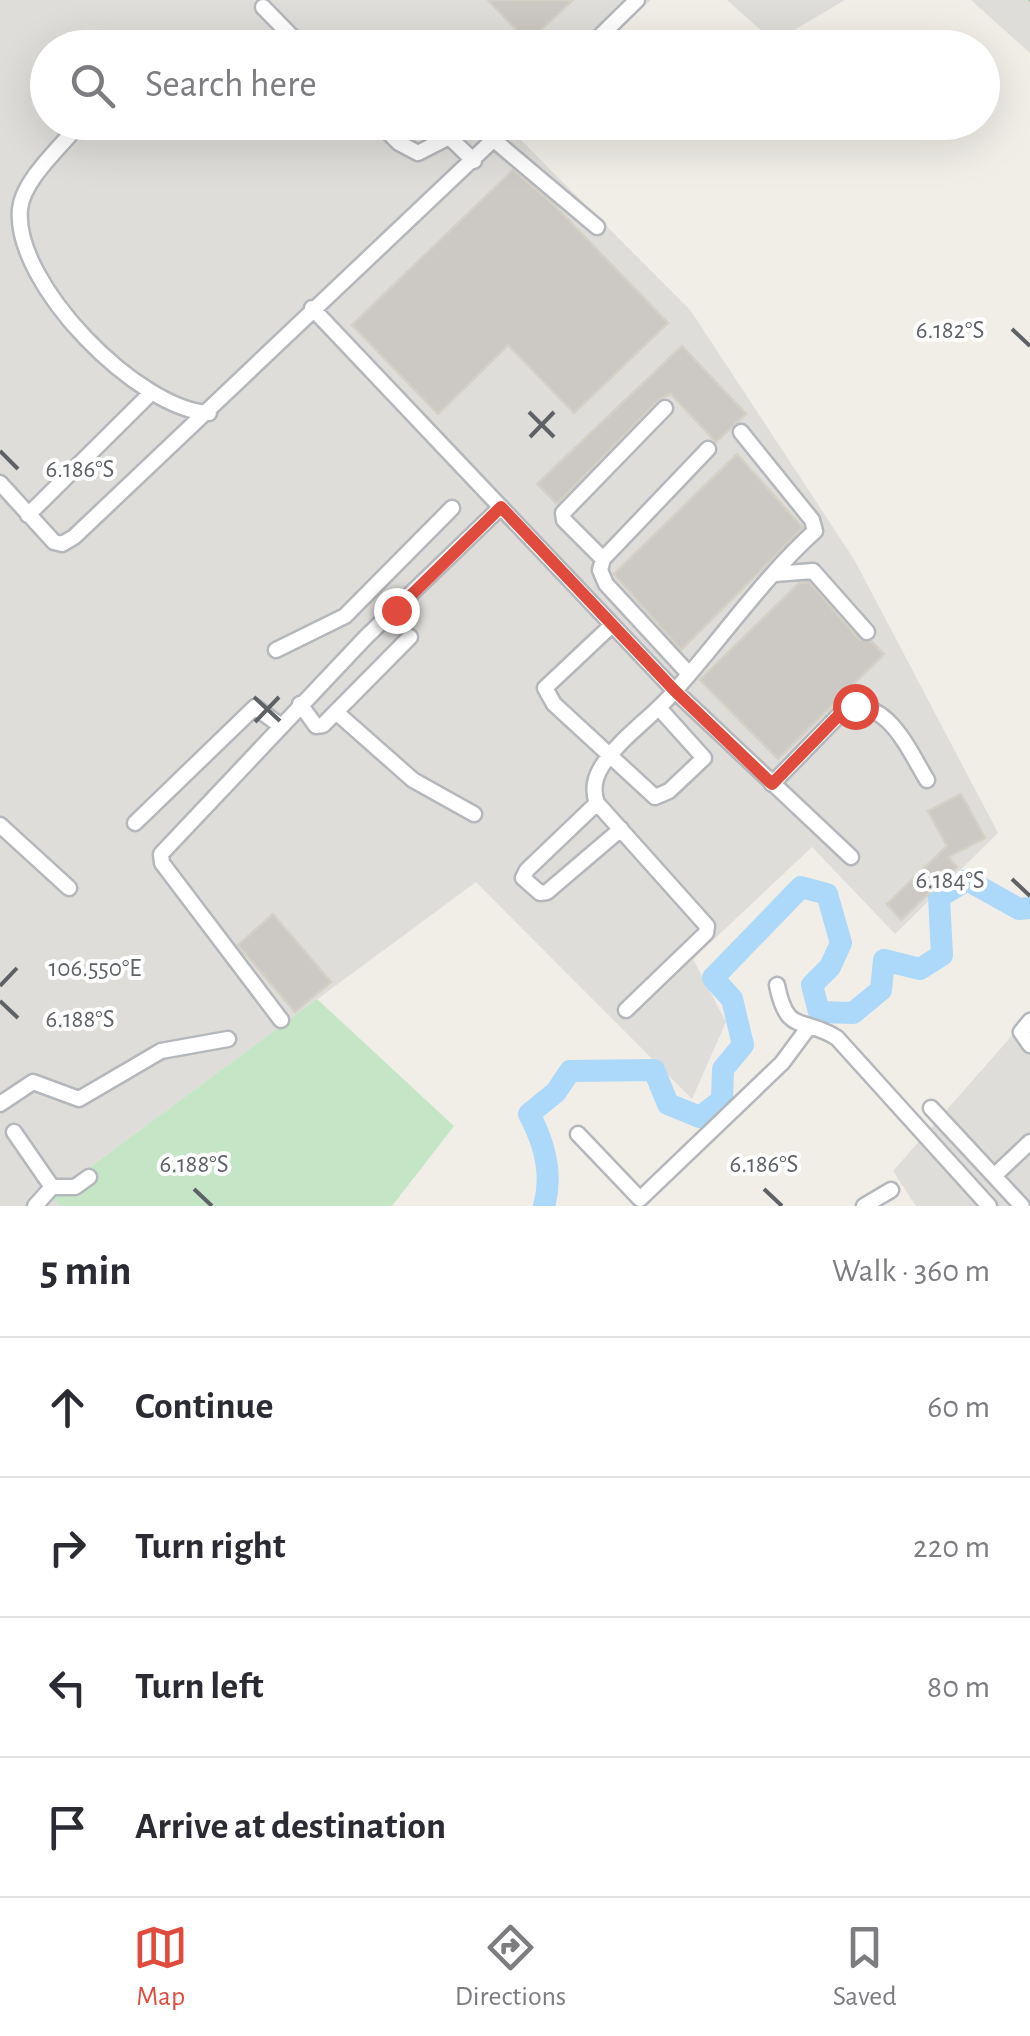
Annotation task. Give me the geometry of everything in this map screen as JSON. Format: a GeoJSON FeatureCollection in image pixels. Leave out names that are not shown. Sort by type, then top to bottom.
{"type":"FeatureCollection","features":[{"type":"Feature","properties":{"kind":"street"},"geometry":{"type":"LineString","coordinates":[[606,30],[636,0]]}},
{"type":"Feature","properties":{"kind":"street"},"geometry":{"type":"LineString","coordinates":[[262,6],[285,30]]}},
{"type":"Feature","properties":{"kind":"street"},"geometry":{"type":"LineString","coordinates":[[66,140],[26,190],[20,205],[25,248],[61,311],[150,394],[187,412],[209,414]]}},
{"type":"Feature","properties":{"kind":"street"},"geometry":{"type":"LineString","coordinates":[[397,140],[408,150],[418,152],[443,140]]}},
{"type":"Feature","properties":{"kind":"street"},"geometry":{"type":"LineString","coordinates":[[452,140],[474,161]]}},
{"type":"Feature","properties":{"kind":"street"},"geometry":{"type":"LineString","coordinates":[[0,483],[46,536],[62,544],[209,414],[312,308],[494,140],[597,227]]}},
{"type":"Feature","properties":{"kind":"street"},"geometry":{"type":"LineString","coordinates":[[312,308],[675,691],[851,857]]}},
{"type":"Feature","properties":{"kind":"street"},"geometry":{"type":"LineString","coordinates":[[28,515],[150,394]]}},
{"type":"Feature","properties":{"kind":"street"},"geometry":{"type":"LineString","coordinates":[[603,559],[564,520],[563,513],[665,408]]}},
{"type":"Feature","properties":{"kind":"street"},"geometry":{"type":"LineString","coordinates":[[626,1010],[706,932],[707,926],[596,802],[593,794],[598,771],[608,756],[675,691],[815,525],[740,432]]}},
{"type":"Feature","properties":{"kind":"street"},"geometry":{"type":"LineString","coordinates":[[688,674],[606,584],[600,570],[603,559],[708,449]]}},
{"type":"Feature","properties":{"kind":"street"},"geometry":{"type":"LineString","coordinates":[[281,1020],[162,863],[161,854],[366,636],[501,507]]}},
{"type":"Feature","properties":{"kind":"street"},"geometry":{"type":"LineString","coordinates":[[276,650],[345,616],[452,508]]}},
{"type":"Feature","properties":{"kind":"street"},"geometry":{"type":"LineString","coordinates":[[775,574],[813,571],[867,632]]}},
{"type":"Feature","properties":{"kind":"street"},"geometry":{"type":"LineString","coordinates":[[345,616],[366,636]]}},
{"type":"Feature","properties":{"kind":"street"},"geometry":{"type":"LineString","coordinates":[[612,625],[545,688],[554,704],[655,797],[664,795],[702,763],[700,749],[660,708]]}},
{"type":"Feature","properties":{"kind":"street"},"geometry":{"type":"LineString","coordinates":[[300,704],[319,727],[410,637]]}},
{"type":"Feature","properties":{"kind":"street"},"geometry":{"type":"LineString","coordinates":[[772,784],[842,712],[855,706],[869,706],[880,714],[899,734],[928,780]]}},
{"type":"Feature","properties":{"kind":"street"},"geometry":{"type":"LineString","coordinates":[[135,823],[255,708],[280,726]]}},
{"type":"Feature","properties":{"kind":"street"},"geometry":{"type":"LineString","coordinates":[[336,712],[413,780],[474,814]]}},
{"type":"Feature","properties":{"kind":"street"},"geometry":{"type":"LineString","coordinates":[[596,802],[527,870],[524,878],[528,886],[547,892],[621,829]]}},
{"type":"Feature","properties":{"kind":"street"},"geometry":{"type":"LineString","coordinates":[[0,825],[69,888]]}},
{"type":"Feature","properties":{"kind":"street"},"geometry":{"type":"LineString","coordinates":[[778,985],[783,1013],[808,1028],[823,1029],[838,1038],[988,1206]]}},
{"type":"Feature","properties":{"kind":"street"},"geometry":{"type":"LineString","coordinates":[[1030,1021],[1022,1032],[1030,1046]]}},
{"type":"Feature","properties":{"kind":"street"},"geometry":{"type":"LineString","coordinates":[[578,1134],[643,1202],[782,1063],[808,1028]]}},
{"type":"Feature","properties":{"kind":"street"},"geometry":{"type":"LineString","coordinates":[[0,1104],[33,1082],[79,1100],[161,1051],[228,1038]]}},
{"type":"Feature","properties":{"kind":"street"},"geometry":{"type":"LineString","coordinates":[[931,1108],[1022,1206]]}},
{"type":"Feature","properties":{"kind":"street"},"geometry":{"type":"LineString","coordinates":[[14,1132],[52,1187]]}},
{"type":"Feature","properties":{"kind":"street"},"geometry":{"type":"LineString","coordinates":[[994,1176],[1030,1142]]}},
{"type":"Feature","properties":{"kind":"street"},"geometry":{"type":"LineString","coordinates":[[52,1187],[75,1188],[89,1177]]}},
{"type":"Feature","properties":{"kind":"street"},"geometry":{"type":"LineString","coordinates":[[35,1206],[52,1187]]}},
{"type":"Feature","properties":{"kind":"street"},"geometry":{"type":"LineString","coordinates":[[864,1206],[891,1190]]}},
{"type":"Feature","properties":{"kind":"shaded area"},"geometry":{"type":"Polygon","coordinates":[[[0,0],[651,0],[618,30],[30,30],[30,140],[521,140],[691,311],[855,561],[998,833],[895,934],[812,847],[693,959],[726,1022],[692,1099],[476,882],[52,1195],[60,1206],[0,1206],[0,0]]]}},
{"type":"Feature","properties":{"kind":"shaded area"},"geometry":{"type":"Polygon","coordinates":[[[727,0],[845,0],[794,30],[761,30],[727,0]]]}},
{"type":"Feature","properties":{"kind":"shaded area"},"geometry":{"type":"Polygon","coordinates":[[[971,0],[1030,0],[1030,53],[971,0]]]}},
{"type":"Feature","properties":{"kind":"shaded area"},"geometry":{"type":"Polygon","coordinates":[[[1030,1015],[1030,1206],[916,1206],[893,1171],[1030,1015]]]}},
{"type":"Feature","properties":{"kind":"green space"},"geometry":{"type":"Polygon","coordinates":[[[317,999],[454,1126],[392,1206],[60,1206],[51,1196],[317,999]]]}},
{"type":"Feature","properties":{"kind":"building"},"geometry":{"type":"Polygon","coordinates":[[[488,0],[573,0],[541,30],[517,30],[488,0]]]}},
{"type":"Feature","properties":{"kind":"building"},"geometry":{"type":"Polygon","coordinates":[[[513,170],[552,203],[668,323],[574,413],[508,345],[438,414],[352,325],[513,170]]]}},
{"type":"Feature","properties":{"kind":"building"},"geometry":{"type":"Polygon","coordinates":[[[682,346],[746,414],[716,442],[671,394],[661,398],[557,504],[537,484],[682,346]]]}},
{"type":"Feature","properties":{"kind":"building"},"geometry":{"type":"Polygon","coordinates":[[[737,454],[803,528],[681,650],[614,574],[737,454]]]}},
{"type":"Feature","properties":{"kind":"building"},"geometry":{"type":"Polygon","coordinates":[[[809,582],[859,639],[871,641],[884,654],[778,759],[700,680],[799,583],[809,582]]]}},
{"type":"Feature","properties":{"kind":"building"},"geometry":{"type":"Polygon","coordinates":[[[961,794],[985,838],[948,857],[957,867],[901,920],[887,904],[947,846],[928,811],[961,794]]]}},
{"type":"Feature","properties":{"kind":"building"},"geometry":{"type":"Polygon","coordinates":[[[273,914],[331,982],[295,1012],[238,945],[273,914]]]}},
{"type":"Feature","properties":{"kind":"waterway"},"geometry":{"type":"LineString","coordinates":[[544,1206],[546,1159],[529,1114],[556,1092],[570,1071],[654,1070],[668,1104],[700,1117],[722,1100],[723,1069],[743,1045],[732,999],[713,978],[801,887],[827,894],[841,943],[830,967],[812,985],[819,1012],[853,1013],[881,990],[884,960],[920,969],[942,955],[939,897],[967,880],[1019,909],[1030,908]]}},
{"type":"Feature","properties":{"kind":"route"},"geometry":{"type":"LineString","coordinates":[[396,610],[501,507],[675,691],[772,784],[842,712],[855,706]]}}]}
